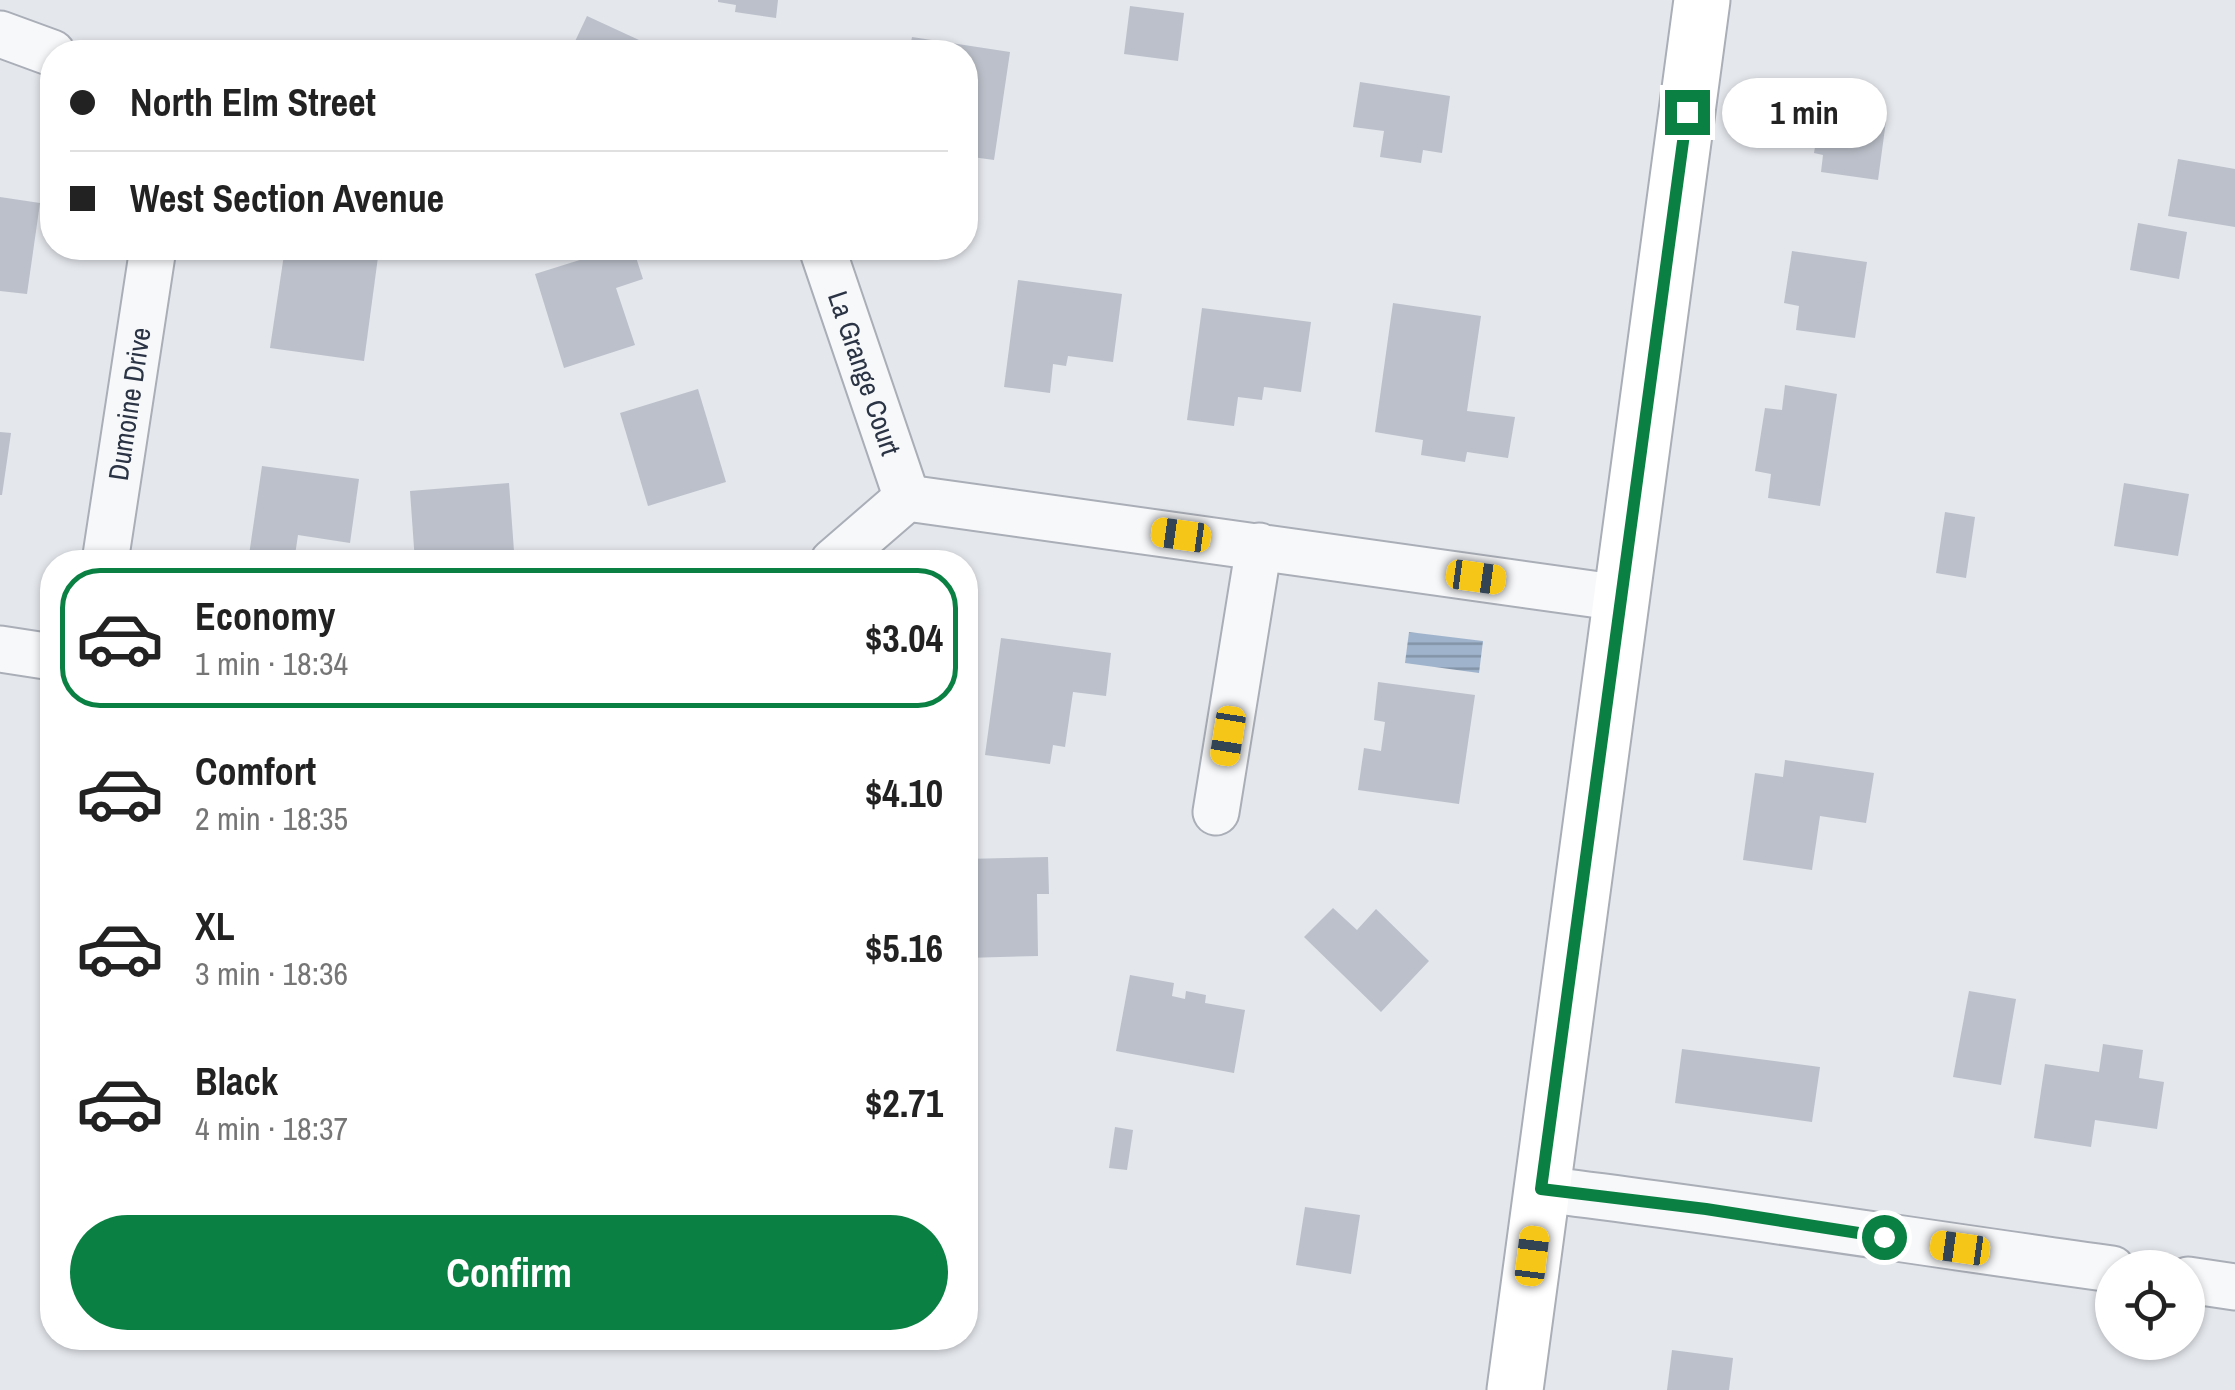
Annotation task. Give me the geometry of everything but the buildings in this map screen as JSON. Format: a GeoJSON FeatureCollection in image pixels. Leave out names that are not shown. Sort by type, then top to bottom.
{"type":"FeatureCollection","features":[{"type":"Feature","properties":{"kind":"street"},"geometry":{"type":"LineString","coordinates":[[1515,1390],[1702,0]]}},
{"type":"Feature","properties":{"kind":"street"},"geometry":{"type":"LineString","coordinates":[[0,34],[40,49]]}},
{"type":"Feature","properties":{"kind":"street","name":"Dumoine Drive"},"geometry":{"type":"LineString","coordinates":[[107,550],[151,260]]}},
{"type":"Feature","properties":{"kind":"street","name":"La Grange Court"},"geometry":{"type":"LineString","coordinates":[[826,260],[907,498]]}},
{"type":"Feature","properties":{"kind":"street"},"geometry":{"type":"LineString","coordinates":[[847,550],[907,498],[1621,598]]}},
{"type":"Feature","properties":{"kind":"street"},"geometry":{"type":"LineString","coordinates":[[1216,812],[1259,546]]}},
{"type":"Feature","properties":{"kind":"street"},"geometry":{"type":"LineString","coordinates":[[0,649],[40,655]]}},
{"type":"Feature","properties":{"kind":"street"},"geometry":{"type":"LineString","coordinates":[[1541,1189],[1706,1209],[2095,1268]]}},
{"type":"Feature","properties":{"kind":"street"},"geometry":{"type":"LineString","coordinates":[[2205,1283],[2235,1287]]}},
{"type":"Feature","properties":{"kind":"water"},"geometry":{"type":"Polygon","coordinates":[[[1409,632],[1483,641],[1479,673],[1405,663],[1409,632]]]}},
{"type":"Feature","properties":{"kind":"route"},"geometry":{"type":"LineString","coordinates":[[1687,112],[1541,1189],[1706,1209],[1884,1237]]}}]}
